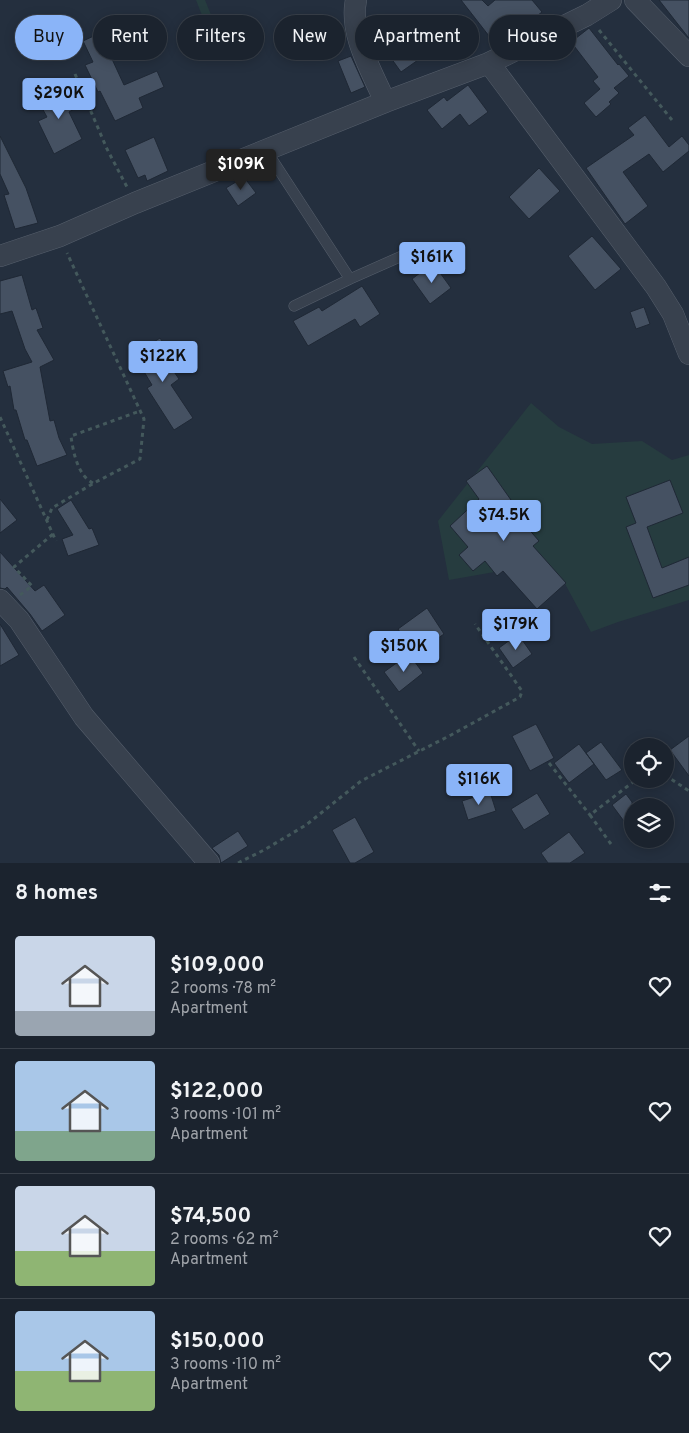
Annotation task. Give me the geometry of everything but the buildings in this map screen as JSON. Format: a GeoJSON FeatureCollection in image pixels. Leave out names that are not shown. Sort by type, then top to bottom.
{"type":"FeatureCollection","features":[{"type":"Feature","properties":{"kind":"street"},"geometry":{"type":"LineString","coordinates":[[356,0],[354,12],[362,48],[385,102]]}},
{"type":"Feature","properties":{"kind":"street"},"geometry":{"type":"LineString","coordinates":[[0,256],[60,236],[135,203],[385,102],[490,63],[587,15],[612,0]]}},
{"type":"Feature","properties":{"kind":"street"},"geometry":{"type":"LineString","coordinates":[[635,0],[689,56]]}},
{"type":"Feature","properties":{"kind":"street"},"geometry":{"type":"LineString","coordinates":[[490,63],[656,287],[673,314],[689,354]]}},
{"type":"Feature","properties":{"kind":"street"},"geometry":{"type":"LineString","coordinates":[[3,603],[19,620],[84,717],[210,863]]}},
{"type":"Feature","properties":{"kind":"lane"},"geometry":{"type":"LineString","coordinates":[[266,150],[350,279]]}},
{"type":"Feature","properties":{"kind":"lane"},"geometry":{"type":"LineString","coordinates":[[294,306],[420,248]]}},
{"type":"Feature","properties":{"kind":"path"},"geometry":{"type":"LineString","coordinates":[[587,15],[672,120]]}},
{"type":"Feature","properties":{"kind":"path"},"geometry":{"type":"LineString","coordinates":[[75,74],[107,149],[135,203]]}},
{"type":"Feature","properties":{"kind":"path"},"geometry":{"type":"LineString","coordinates":[[47,520],[52,508],[140,459],[144,419],[60,236]]}},
{"type":"Feature","properties":{"kind":"path"},"geometry":{"type":"LineString","coordinates":[[94,483],[92,484],[83,475],[74,453],[71,436],[140,411]]}},
{"type":"Feature","properties":{"kind":"path"},"geometry":{"type":"LineString","coordinates":[[0,417],[56,541]]}},
{"type":"Feature","properties":{"kind":"path"},"geometry":{"type":"LineString","coordinates":[[3,603],[32,586],[14,567],[53,534]]}},
{"type":"Feature","properties":{"kind":"path"},"geometry":{"type":"LineString","coordinates":[[238,863],[306,825],[361,780],[451,735],[520,697],[522,691],[475,624]]}},
{"type":"Feature","properties":{"kind":"path"},"geometry":{"type":"LineString","coordinates":[[354,657],[419,751]]}},
{"type":"Feature","properties":{"kind":"path"},"geometry":{"type":"LineString","coordinates":[[549,763],[611,844]]}},
{"type":"Feature","properties":{"kind":"path"},"geometry":{"type":"LineString","coordinates":[[674,779],[689,791]]}},
{"type":"Feature","properties":{"kind":"path"},"geometry":{"type":"LineString","coordinates":[[590,815],[624,788]]}},
{"type":"Feature","properties":{"kind":"green space"},"geometry":{"type":"Polygon","coordinates":[[[196,0],[205,0],[211,15],[202,15],[196,0]]]}},
{"type":"Feature","properties":{"kind":"green space"},"geometry":{"type":"Polygon","coordinates":[[[531,403],[559,427],[592,444],[642,441],[672,460],[689,455],[689,600],[591,632],[563,580],[512,569],[449,580],[438,521],[531,403]]]}}]}
